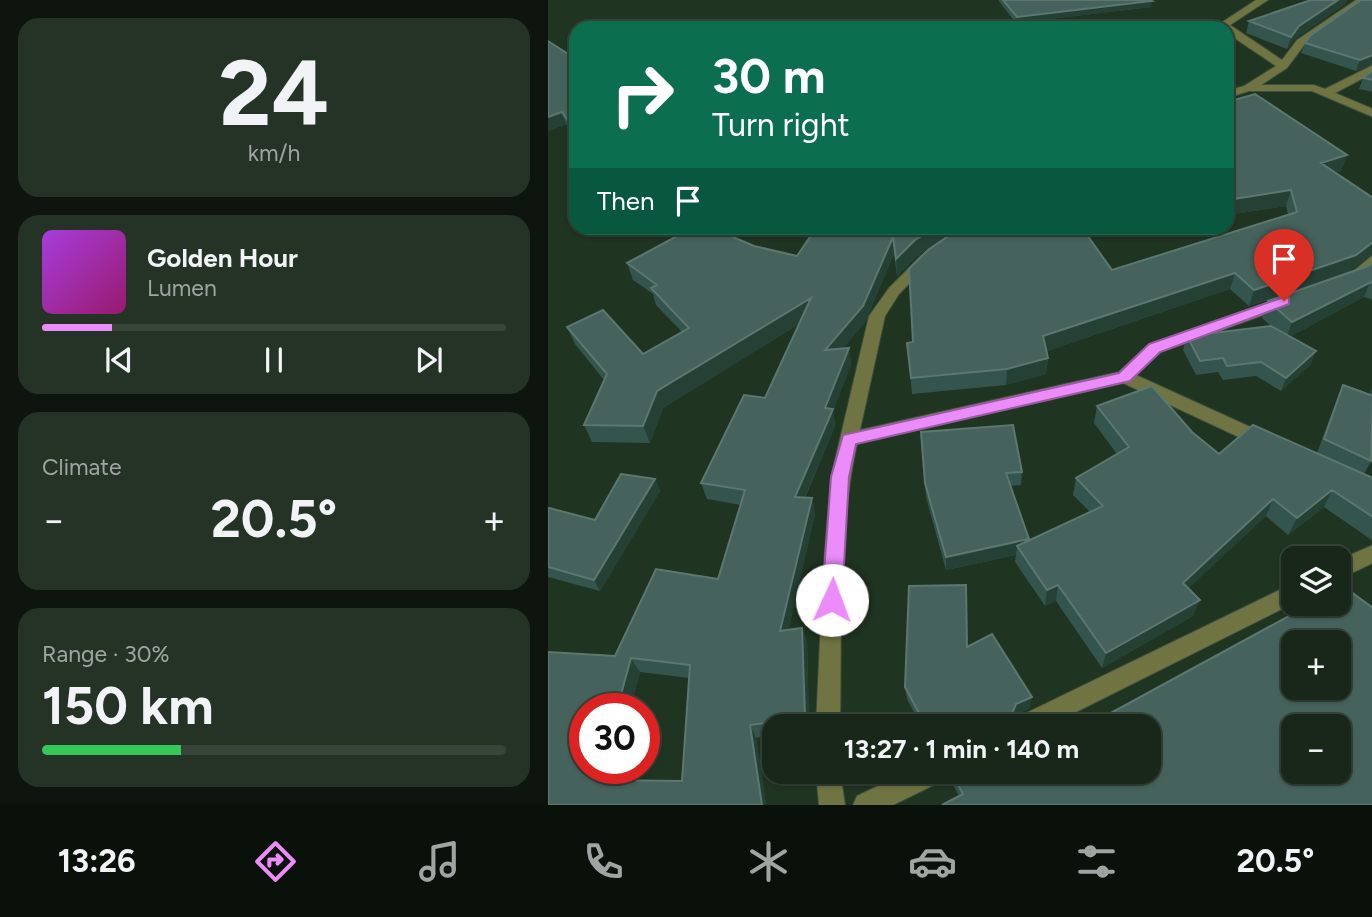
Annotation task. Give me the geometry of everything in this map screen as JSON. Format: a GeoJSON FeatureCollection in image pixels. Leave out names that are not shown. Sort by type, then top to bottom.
{"type":"FeatureCollection","features":[{"type":"Feature","properties":{"kind":"street"},"geometry":{"type":"LineString","coordinates":[[1229,21],[1263,0]]}},
{"type":"Feature","properties":{"kind":"street"},"geometry":{"type":"LineString","coordinates":[[1234,93],[1248,88],[1283,66],[1301,42],[1362,0]]}},
{"type":"Feature","properties":{"kind":"street"},"geometry":{"type":"LineString","coordinates":[[1234,33],[1283,66]]}},
{"type":"Feature","properties":{"kind":"street"},"geometry":{"type":"LineString","coordinates":[[1326,93],[1372,68]]}},
{"type":"Feature","properties":{"kind":"street"},"geometry":{"type":"LineString","coordinates":[[1248,88],[1314,88],[1372,114]]}},
{"type":"Feature","properties":{"kind":"street"},"geometry":{"type":"LineString","coordinates":[[828,714],[833,575],[840,477],[877,316],[894,292],[938,248]]}},
{"type":"Feature","properties":{"kind":"street"},"geometry":{"type":"LineString","coordinates":[[1329,286],[1355,277],[1372,260]]}},
{"type":"Feature","properties":{"kind":"street"},"geometry":{"type":"LineString","coordinates":[[849,439],[1124,377],[1155,348],[1303,295]]}},
{"type":"Feature","properties":{"kind":"street"},"geometry":{"type":"LineString","coordinates":[[1124,377],[1285,451]]}},
{"type":"Feature","properties":{"kind":"street"},"geometry":{"type":"LineString","coordinates":[[1351,563],[1372,553]]}},
{"type":"Feature","properties":{"kind":"street"},"geometry":{"type":"LineString","coordinates":[[1048,714],[1281,598]]}},
{"type":"Feature","properties":{"kind":"street"},"geometry":{"type":"LineString","coordinates":[[829,784],[832,805]]}},
{"type":"Feature","properties":{"kind":"street"},"geometry":{"type":"LineString","coordinates":[[866,805],[909,784]]}},
{"type":"Feature","properties":{"kind":"building"},"geometry":{"type":"Polygon","coordinates":[[[1003,0],[1150,0],[1152,1],[1017,17],[1003,0]]]}},
{"type":"Feature","properties":{"kind":"building"},"geometry":{"type":"Polygon","coordinates":[[[1311,0],[1338,0],[1299,26],[1291,37],[1249,21],[1311,0]]]}},
{"type":"Feature","properties":{"kind":"building"},"geometry":{"type":"Polygon","coordinates":[[[1361,0],[1373,0],[1373,55],[1360,60],[1305,43],[1310,36],[1361,0]]]}},
{"type":"Feature","properties":{"kind":"building"},"geometry":{"type":"Polygon","coordinates":[[[548,41],[569,54],[569,122],[562,112],[548,117],[548,41]]]}},
{"type":"Feature","properties":{"kind":"building"},"geometry":{"type":"Polygon","coordinates":[[[1373,70],[1373,80],[1363,78],[1373,70]]]}},
{"type":"Feature","properties":{"kind":"building"},"geometry":{"type":"Polygon","coordinates":[[[1255,94],[1347,155],[1321,163],[1373,198],[1373,242],[1356,255],[1254,290],[1235,273],[1043,336],[1048,358],[1007,369],[911,378],[907,343],[913,342],[909,269],[928,250],[950,235],[1087,235],[1112,270],[1224,235],[1234,235],[1234,232],[1297,212],[1291,190],[1234,199],[1234,100],[1255,94]]]}},
{"type":"Feature","properties":{"kind":"building"},"geometry":{"type":"Polygon","coordinates":[[[679,235],[728,235],[754,246],[797,256],[811,235],[923,235],[896,259],[893,237],[863,306],[825,350],[849,348],[825,408],[833,409],[795,497],[812,498],[780,631],[802,628],[805,714],[762,714],[762,723],[750,725],[762,805],[548,805],[548,652],[615,656],[656,569],[718,579],[745,490],[701,483],[744,395],[765,398],[811,298],[657,391],[643,426],[584,425],[607,374],[567,327],[603,310],[643,354],[689,328],[651,288],[657,285],[627,263],[679,235]]]}},
{"type":"Feature","properties":{"kind":"building"},"geometry":{"type":"Polygon","coordinates":[[[1373,262],[1373,281],[1292,322],[1268,301],[1368,266],[1373,262]]]}},
{"type":"Feature","properties":{"kind":"building"},"geometry":{"type":"Polygon","coordinates":[[[1271,326],[1316,351],[1286,378],[1261,362],[1227,366],[1223,358],[1200,361],[1187,336],[1271,326]]]}},
{"type":"Feature","properties":{"kind":"building"},"geometry":{"type":"Polygon","coordinates":[[[1343,385],[1373,396],[1371,461],[1324,439],[1343,385]]]}},
{"type":"Feature","properties":{"kind":"building"},"geometry":{"type":"Polygon","coordinates":[[[1152,386],[1192,432],[1219,454],[1253,425],[1373,478],[1373,517],[1332,490],[1297,518],[1273,499],[1183,583],[1200,600],[1106,653],[1058,585],[1047,590],[1017,546],[1103,506],[1076,478],[1129,447],[1097,406],[1152,386]]]}},
{"type":"Feature","properties":{"kind":"building"},"geometry":{"type":"Polygon","coordinates":[[[1013,425],[1022,472],[1006,473],[1029,539],[946,557],[925,483],[921,432],[1013,425]]]}},
{"type":"Feature","properties":{"kind":"building"},"geometry":{"type":"Polygon","coordinates":[[[621,474],[655,479],[594,580],[548,567],[549,508],[595,520],[621,474]]]}},
{"type":"Feature","properties":{"kind":"building"},"geometry":{"type":"Polygon","coordinates":[[[966,585],[967,647],[992,634],[1032,697],[1016,704],[1012,714],[920,714],[905,687],[909,586],[966,585]]]}},
{"type":"Feature","properties":{"kind":"building"},"geometry":{"type":"Polygon","coordinates":[[[1351,592],[1373,608],[1373,805],[942,805],[963,794],[958,784],[1161,784],[1161,714],[1109,714],[1289,616],[1351,616],[1351,592]]]}},
{"type":"Feature","properties":{"kind":"route"},"geometry":{"type":"LineString","coordinates":[[832,600],[840,477],[849,439],[1124,377],[1155,348],[1284,301]]}}]}
